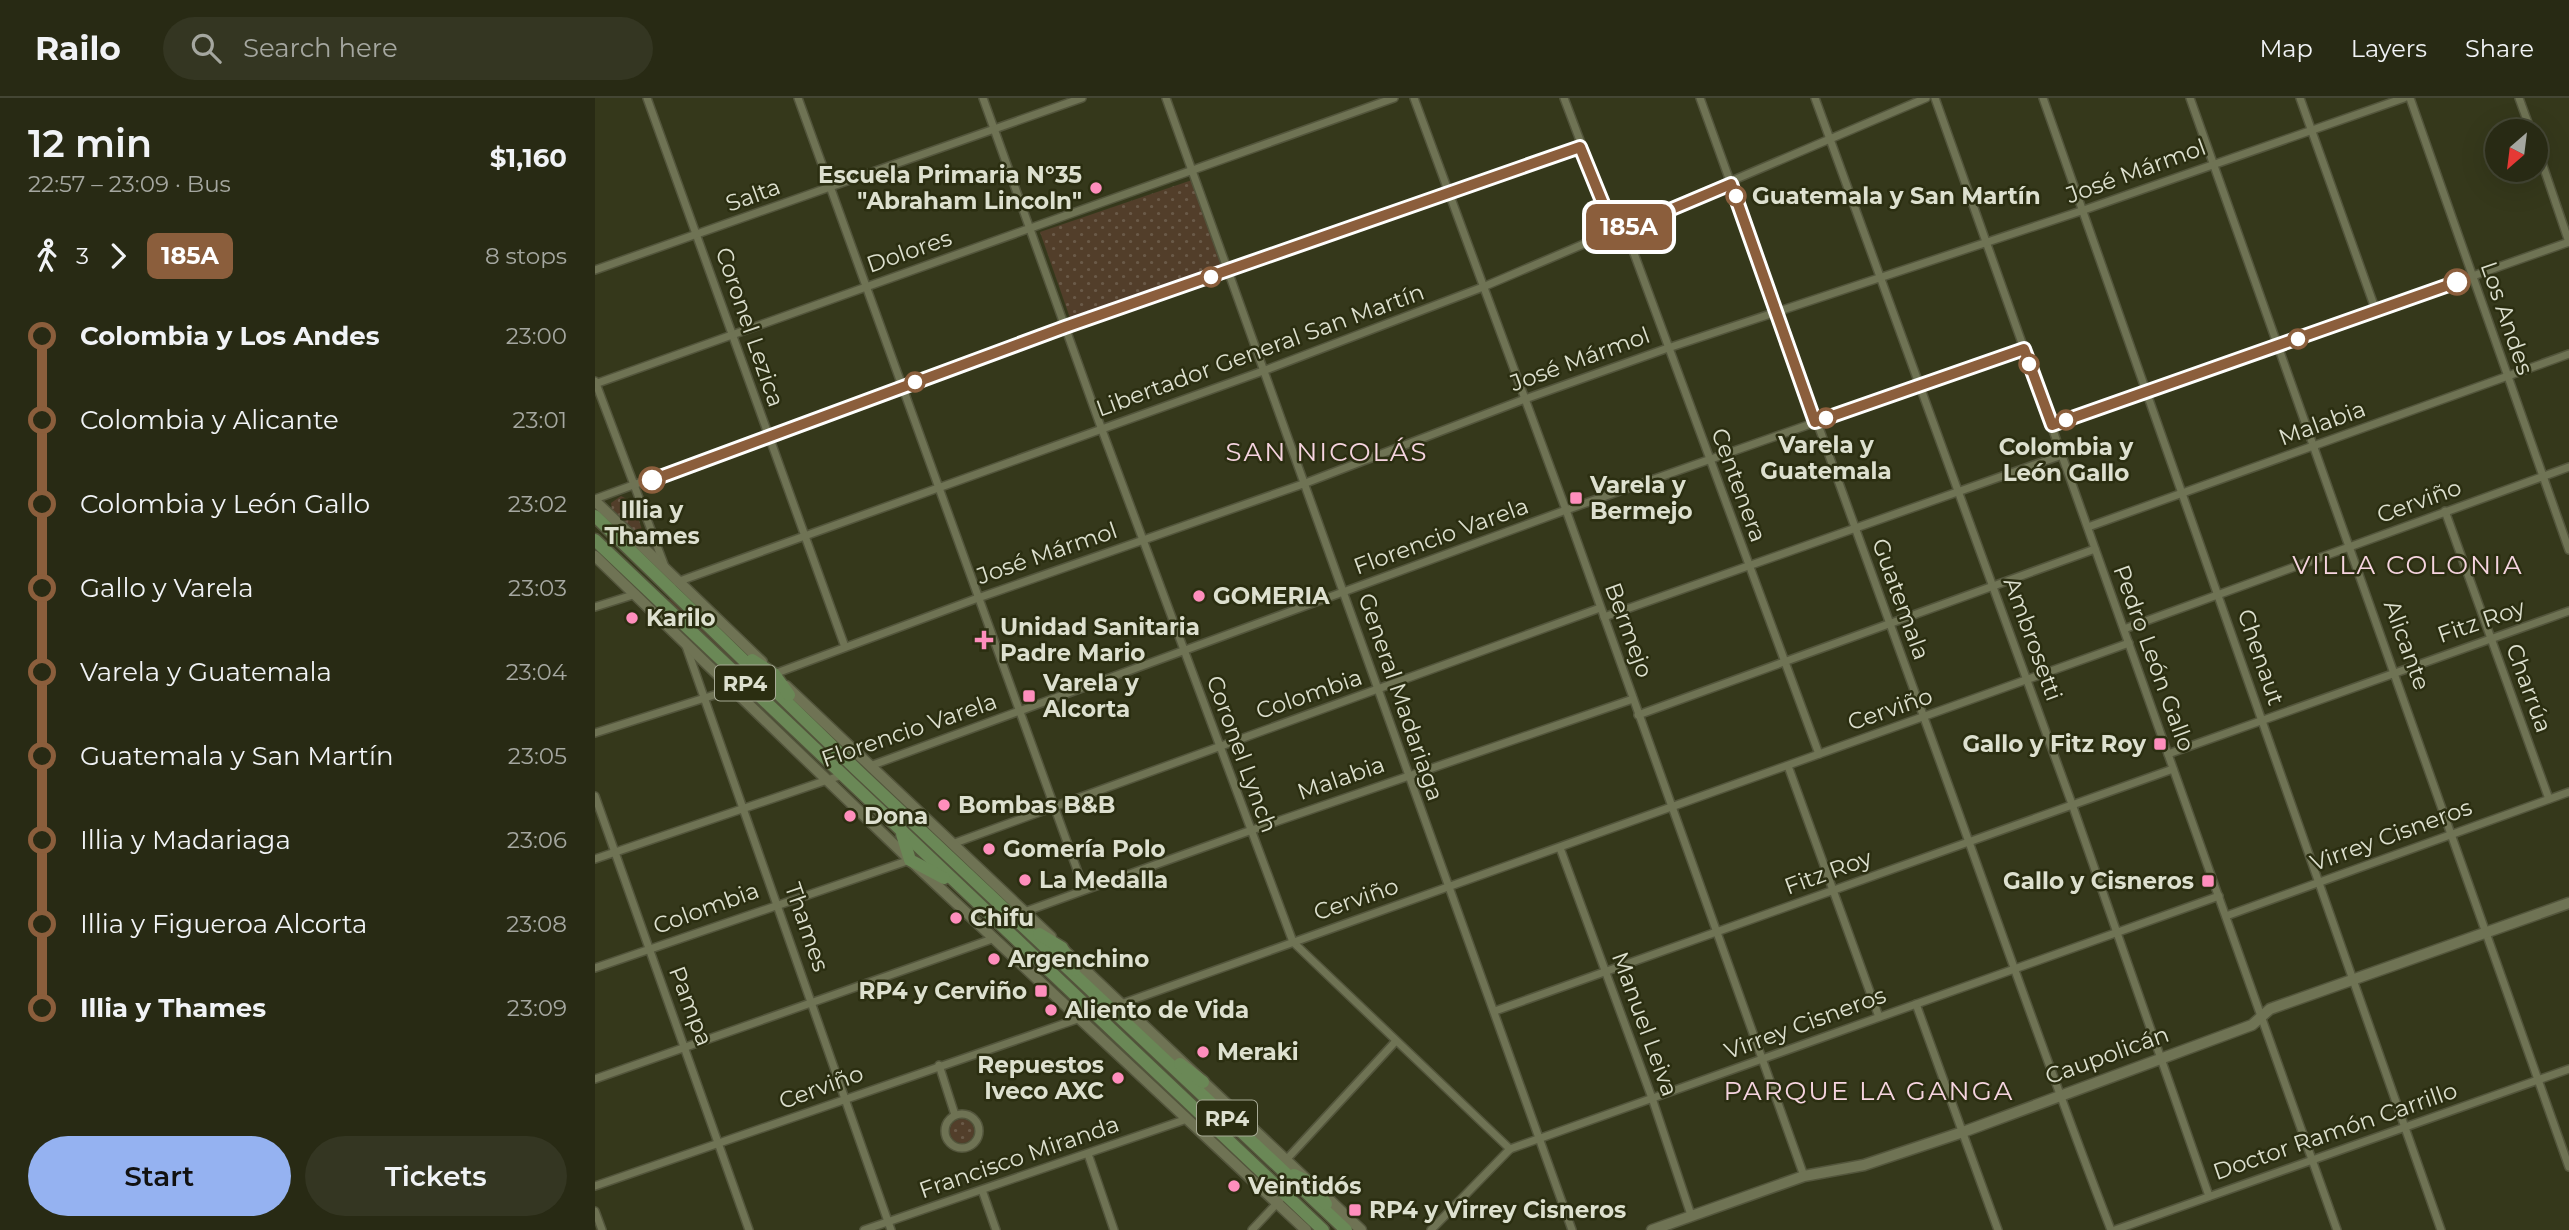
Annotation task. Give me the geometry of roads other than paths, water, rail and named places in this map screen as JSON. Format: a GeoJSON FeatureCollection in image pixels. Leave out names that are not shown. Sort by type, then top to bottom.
{"type":"FeatureCollection","features":[{"type":"Feature","properties":{"kind":"main road","name":"RP4"},"geometry":{"type":"LineString","coordinates":[[595,516],[673,583],[734,649],[857,770],[1022,918],[1079,979],[1115,1005],[1282,1163],[1343,1227]]}},
{"type":"Feature","properties":{"kind":"main road","name":"RP4"},"geometry":{"type":"LineString","coordinates":[[595,540],[599,552],[647,590],[960,887],[1085,1015],[1281,1198],[1323,1230]]}},
{"type":"Feature","properties":{"kind":"main road"},"geometry":{"type":"LineString","coordinates":[[734,649],[774,674],[807,721]]}},
{"type":"Feature","properties":{"kind":"main road"},"geometry":{"type":"LineString","coordinates":[[900,830],[910,860],[960,887]]}},
{"type":"Feature","properties":{"kind":"main road"},"geometry":{"type":"LineString","coordinates":[[1022,918],[1062,948],[1079,979]]}},
{"type":"Feature","properties":{"kind":"main road"},"geometry":{"type":"LineString","coordinates":[[1115,1005],[1203,1082]]}},
{"type":"Feature","properties":{"kind":"main road"},"geometry":{"type":"LineString","coordinates":[[1282,1163],[1313,1184],[1343,1227]]}},
{"type":"Feature","properties":{"kind":"street","name":"Coronel Lezica"},"geometry":{"type":"LineString","coordinates":[[647,98],[699,235],[731,335],[845,647]]}},
{"type":"Feature","properties":{"kind":"street"},"geometry":{"type":"LineString","coordinates":[[798,98],[1084,889]]}},
{"type":"Feature","properties":{"kind":"street","name":"Coronel Lynch"},"geometry":{"type":"LineString","coordinates":[[983,98],[1249,831],[1293,942],[1510,1149]]}},
{"type":"Feature","properties":{"kind":"street","name":"Salta"},"geometry":{"type":"LineString","coordinates":[[595,270],[1081,98]]}},
{"type":"Feature","properties":{"kind":"street","name":"General Madariaga"},"geometry":{"type":"LineString","coordinates":[[1166,98],[1572,1230]]}},
{"type":"Feature","properties":{"kind":"street","name":"Dolores"},"geometry":{"type":"LineString","coordinates":[[595,383],[1394,98]]}},
{"type":"Feature","properties":{"kind":"street","name":"Bermejo"},"geometry":{"type":"LineString","coordinates":[[1414,98],[1566,510],[1804,1176]]}},
{"type":"Feature","properties":{"kind":"street"},"geometry":{"type":"LineString","coordinates":[[1564,98],[1580,147],[1615,233]]}},
{"type":"Feature","properties":{"kind":"street","name":"Guatemala"},"geometry":{"type":"LineString","coordinates":[[1700,98],[1815,422],[1969,841],[2012,970],[2113,1230]]}},
{"type":"Feature","properties":{"kind":"street","name":"Ambrosetti"},"geometry":{"type":"LineString","coordinates":[[1815,98],[2028,681],[2209,1196]]}},
{"type":"Feature","properties":{"kind":"street","name":"Libertador General San Martín"},"geometry":{"type":"LineString","coordinates":[[595,607],[673,583],[1102,430],[1483,287],[1731,184],[1926,98]]}},
{"type":"Feature","properties":{"kind":"street","name":"Pedro León Gallo"},"geometry":{"type":"LineString","coordinates":[[1935,98],[2337,1230]]}},
{"type":"Feature","properties":{"kind":"street","name":"Chenaut"},"geometry":{"type":"LineString","coordinates":[[2043,98],[2441,1230]]}},
{"type":"Feature","properties":{"kind":"street","name":"Alicante"},"geometry":{"type":"LineString","coordinates":[[2190,98],[2396,671],[2569,1167]]}},
{"type":"Feature","properties":{"kind":"street"},"geometry":{"type":"LineString","coordinates":[[2300,98],[2376,311]]}},
{"type":"Feature","properties":{"kind":"street","name":"José Mármol"},"geometry":{"type":"LineString","coordinates":[[774,674],[978,598],[1303,484],[1525,399],[1668,348],[2081,211],[2404,98]]}},
{"type":"Feature","properties":{"kind":"street","name":"Los Andes"},"geometry":{"type":"LineString","coordinates":[[2410,98],[2569,550]]}},
{"type":"Feature","properties":{"kind":"street"},"geometry":{"type":"LineString","coordinates":[[2519,98],[2527,119]]}},
{"type":"Feature","properties":{"kind":"street"},"geometry":{"type":"LineString","coordinates":[[665,568],[595,500],[1065,327],[1580,147]]}},
{"type":"Feature","properties":{"kind":"street"},"geometry":{"type":"LineString","coordinates":[[2052,425],[2569,242],[2548,180]]}},
{"type":"Feature","properties":{"kind":"street","name":"Centenera"},"geometry":{"type":"LineString","coordinates":[[1625,229],[1819,754]]}},
{"type":"Feature","properties":{"kind":"street","name":"Florencio Varela"},"geometry":{"type":"LineString","coordinates":[[595,859],[872,765],[1566,510],[2024,349]]}},
{"type":"Feature","properties":{"kind":"street","name":"Malabia"},"geometry":{"type":"LineString","coordinates":[[2088,527],[2569,354]]}},
{"type":"Feature","properties":{"kind":"street"},"geometry":{"type":"LineString","coordinates":[[595,383],[673,583],[872,765],[1022,918]]}},
{"type":"Feature","properties":{"kind":"street"},"geometry":{"type":"LineString","coordinates":[[1604,617],[2062,455]]}},
{"type":"Feature","properties":{"kind":"street","name":"Cerviño"},"geometry":{"type":"LineString","coordinates":[[2124,629],[2569,467]]}},
{"type":"Feature","properties":{"kind":"street","name":"Charrúa"},"geometry":{"type":"LineString","coordinates":[[2445,511],[2549,799]]}},
{"type":"Feature","properties":{"kind":"street"},"geometry":{"type":"LineString","coordinates":[[1638,715],[2095,549]]}},
{"type":"Feature","properties":{"kind":"street"},"geometry":{"type":"LineString","coordinates":[[599,552],[634,594],[910,860],[995,939],[1085,1015],[1187,1119],[1281,1198],[1306,1230]]}},
{"type":"Feature","properties":{"kind":"street","name":"Colombia"},"geometry":{"type":"LineString","coordinates":[[952,844],[1600,608]]}},
{"type":"Feature","properties":{"kind":"street","name":"Fitz Roy"},"geometry":{"type":"LineString","coordinates":[[2168,754],[2569,611]]}},
{"type":"Feature","properties":{"kind":"street","name":"Thames"},"geometry":{"type":"LineString","coordinates":[[683,639],[813,1001],[891,1230]]}},
{"type":"Feature","properties":{"kind":"street","name":"Cerviño"},"geometry":{"type":"LineString","coordinates":[[595,1186],[1560,848],[2129,643]]}},
{"type":"Feature","properties":{"kind":"street"},"geometry":{"type":"LineString","coordinates":[[595,733],[734,688]]}},
{"type":"Feature","properties":{"kind":"street","name":"Malabia"},"geometry":{"type":"LineString","coordinates":[[1022,918],[1084,889],[1633,699]]}},
{"type":"Feature","properties":{"kind":"street"},"geometry":{"type":"LineString","coordinates":[[1788,766],[1879,1017]]}},
{"type":"Feature","properties":{"kind":"street","name":"Fitz Roy"},"geometry":{"type":"LineString","coordinates":[[1495,1011],[2173,769]]}},
{"type":"Feature","properties":{"kind":"street","name":"Virrey Cisneros"},"geometry":{"type":"LineString","coordinates":[[2226,916],[2569,792]]}},
{"type":"Feature","properties":{"kind":"street","name":"Pampa"},"geometry":{"type":"LineString","coordinates":[[595,796],[686,1046],[749,1230]]}},
{"type":"Feature","properties":{"kind":"street","name":"Manuel Leiva"},"geometry":{"type":"LineString","coordinates":[[1560,848],[1652,1098],[1691,1215]]}},
{"type":"Feature","properties":{"kind":"street","name":"Colombia"},"geometry":{"type":"LineString","coordinates":[[595,968],[778,903],[910,860]]}},
{"type":"Feature","properties":{"kind":"street","name":"Virrey Cisneros"},"geometry":{"type":"LineString","coordinates":[[1431,1230],[1510,1149],[2219,896]]}},
{"type":"Feature","properties":{"kind":"street","name":"Caupolicán"},"geometry":{"type":"LineString","coordinates":[[1652,1230],[1804,1176],[1864,1165],[1963,1132],[2252,1024],[2270,1009],[2569,903]]}},
{"type":"Feature","properties":{"kind":"street"},"geometry":{"type":"LineString","coordinates":[[595,1079],[995,939]]}},
{"type":"Feature","properties":{"kind":"street"},"geometry":{"type":"LineString","coordinates":[[1062,948],[1115,1005]]}},
{"type":"Feature","properties":{"kind":"street"},"geometry":{"type":"LineString","coordinates":[[1916,1004],[1998,1230]]}},
{"type":"Feature","properties":{"kind":"street"},"geometry":{"type":"LineString","coordinates":[[1203,1082],[1282,1163],[1395,1042]]}},
{"type":"Feature","properties":{"kind":"street"},"geometry":{"type":"LineString","coordinates":[[939,1065],[955,1115]]}},
{"type":"Feature","properties":{"kind":"street","name":"Doctor Ramón Carrillo"},"geometry":{"type":"LineString","coordinates":[[2113,1230],[2569,1069]]}},
{"type":"Feature","properties":{"kind":"street"},"geometry":{"type":"LineString","coordinates":[[966,1114],[978,1124],[980,1135],[969,1147],[952,1146],[945,1136],[946,1124],[955,1115],[966,1114]]}},
{"type":"Feature","properties":{"kind":"street","name":"Francisco Miranda"},"geometry":{"type":"LineString","coordinates":[[864,1230],[1187,1119]]}},
{"type":"Feature","properties":{"kind":"street"},"geometry":{"type":"LineString","coordinates":[[1088,1154],[1114,1230]]}},
{"type":"Feature","properties":{"kind":"street"},"geometry":{"type":"LineString","coordinates":[[1313,1184],[1361,1230]]}},
{"type":"Feature","properties":{"kind":"street"},"geometry":{"type":"LineString","coordinates":[[982,1191],[996,1230]]}},
{"type":"Feature","properties":{"kind":"street"},"geometry":{"type":"LineString","coordinates":[[1252,1230],[1281,1198]]}},
{"type":"Feature","properties":{"kind":"street"},"geometry":{"type":"LineString","coordinates":[[595,1211],[601,1230]]}},
{"type":"Feature","properties":{"kind":"place","name":"Escuela Primaria N°35 \"Abraham Lincoln\""},"geometry":{"type":"Point","coordinates":[1096,188]}},
{"type":"Feature","properties":{"kind":"place","name":"Guatemala y San Martín"},"geometry":{"type":"Point","coordinates":[1736,196]}},
{"type":"Feature","properties":{"kind":"place","name":"Varela y Guatemala"},"geometry":{"type":"Point","coordinates":[1826,418]}},
{"type":"Feature","properties":{"kind":"place","name":"Colombia y León Gallo"},"geometry":{"type":"Point","coordinates":[2066,420]}},
{"type":"Feature","properties":{"kind":"place","name":"Illia y Thames"},"geometry":{"type":"Point","coordinates":[652,480]}},
{"type":"Feature","properties":{"kind":"place","name":"Varela y Bermejo"},"geometry":{"type":"Point","coordinates":[1576,498]}},
{"type":"Feature","properties":{"kind":"place","name":"GOMERIA"},"geometry":{"type":"Point","coordinates":[1199,596]}},
{"type":"Feature","properties":{"kind":"place","name":"Karilo"},"geometry":{"type":"Point","coordinates":[632,618]}},
{"type":"Feature","properties":{"kind":"place","name":"Unidad Sanitaria Padre Mario"},"geometry":{"type":"Point","coordinates":[984,640]}},
{"type":"Feature","properties":{"kind":"place","name":"Varela y Alcorta"},"geometry":{"type":"Point","coordinates":[1029,696]}},
{"type":"Feature","properties":{"kind":"place","name":"Gallo y Fitz Roy"},"geometry":{"type":"Point","coordinates":[2160,744]}},
{"type":"Feature","properties":{"kind":"place","name":"Bombas B&B"},"geometry":{"type":"Point","coordinates":[944,805]}},
{"type":"Feature","properties":{"kind":"place","name":"Dona"},"geometry":{"type":"Point","coordinates":[850,816]}},
{"type":"Feature","properties":{"kind":"place","name":"Gomería Polo"},"geometry":{"type":"Point","coordinates":[989,849]}},
{"type":"Feature","properties":{"kind":"place","name":"La Medalla"},"geometry":{"type":"Point","coordinates":[1025,880]}},
{"type":"Feature","properties":{"kind":"place","name":"Gallo y Cisneros"},"geometry":{"type":"Point","coordinates":[2208,881]}},
{"type":"Feature","properties":{"kind":"place","name":"Chifu"},"geometry":{"type":"Point","coordinates":[956,918]}},
{"type":"Feature","properties":{"kind":"place","name":"Argenchino"},"geometry":{"type":"Point","coordinates":[994,959]}},
{"type":"Feature","properties":{"kind":"place","name":"RP4 y Cerviño"},"geometry":{"type":"Point","coordinates":[1041,991]}},
{"type":"Feature","properties":{"kind":"place","name":"Aliento de Vida"},"geometry":{"type":"Point","coordinates":[1051,1010]}},
{"type":"Feature","properties":{"kind":"place","name":"Meraki"},"geometry":{"type":"Point","coordinates":[1203,1052]}},
{"type":"Feature","properties":{"kind":"place","name":"Repuestos Iveco AXC"},"geometry":{"type":"Point","coordinates":[1118,1078]}},
{"type":"Feature","properties":{"kind":"place","name":"Veintidós"},"geometry":{"type":"Point","coordinates":[1234,1186]}},
{"type":"Feature","properties":{"kind":"place","name":"RP4 y Virrey Cisneros"},"geometry":{"type":"Point","coordinates":[1355,1210]}},
{"type":"Feature","properties":{"kind":"district","name":"SAN NICOLÁS"},"geometry":{"type":"Point","coordinates":[1327,452]}},
{"type":"Feature","properties":{"kind":"district","name":"VILLA COLONIA"},"geometry":{"type":"Point","coordinates":[2408,565]}},
{"type":"Feature","properties":{"kind":"district","name":"PARQUE LA GANGA"},"geometry":{"type":"Point","coordinates":[1869,1091]}}]}
